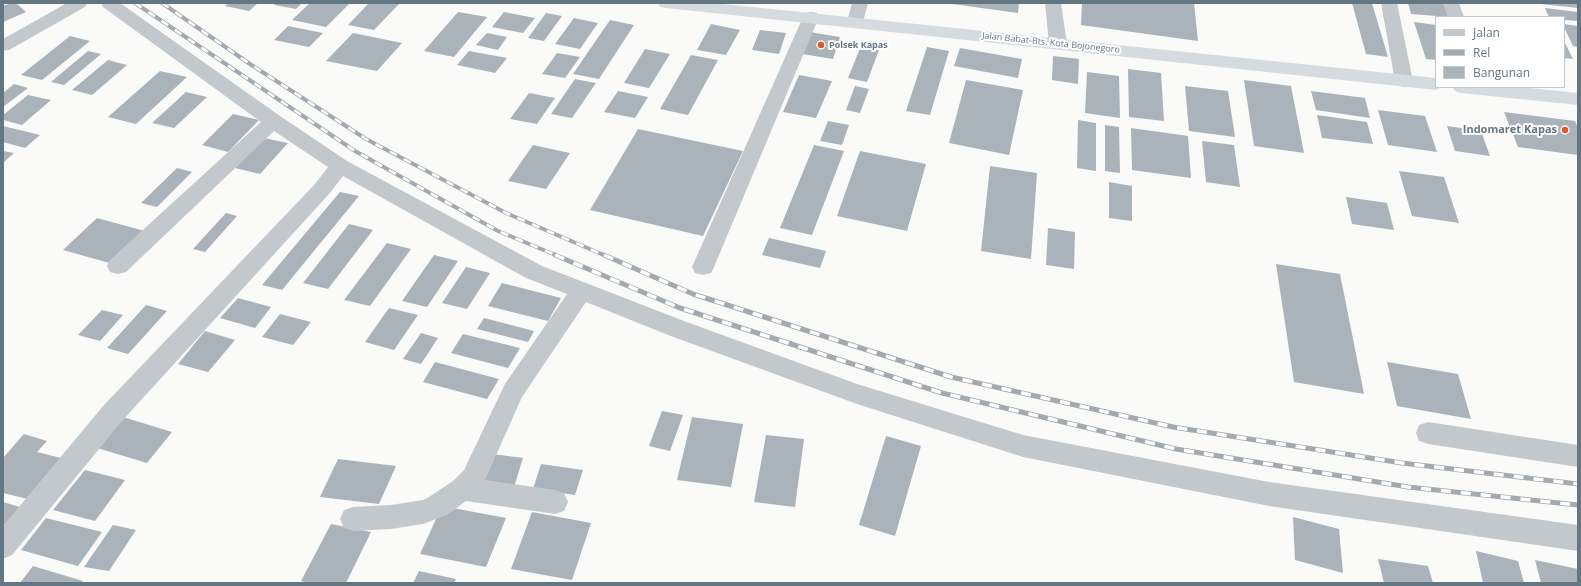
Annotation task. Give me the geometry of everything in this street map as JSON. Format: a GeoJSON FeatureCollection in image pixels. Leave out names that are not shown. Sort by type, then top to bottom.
{"type":"FeatureCollection","features":[{"type":"Feature","properties":{"kind":"highway","name":"Jalan Babat-Bts. Kota Bojonegoro"},"geometry":{"type":"LineString","coordinates":[[666,3],[811,17],[1435,84]]}},
{"type":"Feature","properties":{"kind":"highway"},"geometry":{"type":"LineString","coordinates":[[1482,88],[1578,100]]}},
{"type":"Feature","properties":{"kind":"street"},"geometry":{"type":"LineString","coordinates":[[3,46],[79,3]]}},
{"type":"Feature","properties":{"kind":"street"},"geometry":{"type":"LineString","coordinates":[[109,3],[273,121],[340,166],[534,272],[856,394],[1023,446],[1269,494],[1578,538]]}},
{"type":"Feature","properties":{"kind":"street"},"geometry":{"type":"LineString","coordinates":[[855,22],[860,3]]}},
{"type":"Feature","properties":{"kind":"street"},"geometry":{"type":"LineString","coordinates":[[1053,3],[1058,44]]}},
{"type":"Feature","properties":{"kind":"street"},"geometry":{"type":"LineString","coordinates":[[1389,3],[1404,81]]}},
{"type":"Feature","properties":{"kind":"street"},"geometry":{"type":"LineString","coordinates":[[1451,3],[1456,16]]}},
{"type":"Feature","properties":{"kind":"street"},"geometry":{"type":"LineString","coordinates":[[703,267],[811,17]]}},
{"type":"Feature","properties":{"kind":"street"},"geometry":{"type":"LineString","coordinates":[[118,266],[273,121]]}},
{"type":"Feature","properties":{"kind":"street"},"geometry":{"type":"LineString","coordinates":[[3,546],[113,413],[322,189],[340,166]]}},
{"type":"Feature","properties":{"kind":"street"},"geometry":{"type":"LineString","coordinates":[[354,519],[391,517],[423,512],[438,506],[462,489],[473,478],[513,391],[582,291]]}},
{"type":"Feature","properties":{"kind":"street"},"geometry":{"type":"LineString","coordinates":[[1428,433],[1578,456]]}},
{"type":"Feature","properties":{"kind":"street"},"geometry":{"type":"LineString","coordinates":[[462,489],[555,502]]}},
{"type":"Feature","properties":{"kind":"building"},"geometry":{"type":"Polygon","coordinates":[[[16,3],[26,12],[3,22],[3,6],[16,3]]]}},
{"type":"Feature","properties":{"kind":"building"},"geometry":{"type":"Polygon","coordinates":[[[229,3],[258,3],[249,11],[225,6],[229,3]]]}},
{"type":"Feature","properties":{"kind":"building"},"geometry":{"type":"Polygon","coordinates":[[[276,3],[302,3],[296,9],[274,5],[276,3]]]}},
{"type":"Feature","properties":{"kind":"building"},"geometry":{"type":"Polygon","coordinates":[[[310,3],[350,3],[326,27],[292,20],[310,3]]]}},
{"type":"Feature","properties":{"kind":"building"},"geometry":{"type":"Polygon","coordinates":[[[369,3],[400,3],[374,30],[348,25],[369,3]]]}},
{"type":"Feature","properties":{"kind":"building"},"geometry":{"type":"Polygon","coordinates":[[[945,3],[1019,3],[1018,13],[945,3]]]}},
{"type":"Feature","properties":{"kind":"building"},"geometry":{"type":"Polygon","coordinates":[[[1082,3],[1194,3],[1198,41],[1081,25],[1082,3]]]}},
{"type":"Feature","properties":{"kind":"building"},"geometry":{"type":"Polygon","coordinates":[[[1352,3],[1372,3],[1388,57],[1366,54],[1352,3]]]}},
{"type":"Feature","properties":{"kind":"building"},"geometry":{"type":"Polygon","coordinates":[[[1408,3],[1443,3],[1449,16],[1436,16],[1411,14],[1408,3]]]}},
{"type":"Feature","properties":{"kind":"building"},"geometry":{"type":"Polygon","coordinates":[[[1578,3],[1578,8],[1541,4],[1578,3]]]}},
{"type":"Feature","properties":{"kind":"building"},"geometry":{"type":"Polygon","coordinates":[[[1545,8],[1578,12],[1578,21],[1565,20],[1565,16],[1549,16],[1545,8]]]}},
{"type":"Feature","properties":{"kind":"building"},"geometry":{"type":"Polygon","coordinates":[[[458,12],[487,17],[454,57],[424,51],[458,12]]]}},
{"type":"Feature","properties":{"kind":"building"},"geometry":{"type":"Polygon","coordinates":[[[504,12],[535,18],[523,33],[492,27],[504,12]]]}},
{"type":"Feature","properties":{"kind":"building"},"geometry":{"type":"Polygon","coordinates":[[[546,13],[562,16],[544,41],[528,38],[546,13]]]}},
{"type":"Feature","properties":{"kind":"building"},"geometry":{"type":"Polygon","coordinates":[[[574,18],[598,23],[580,49],[555,44],[574,18]]]}},
{"type":"Feature","properties":{"kind":"building"},"geometry":{"type":"Polygon","coordinates":[[[610,20],[634,25],[599,79],[573,74],[610,20]]]}},
{"type":"Feature","properties":{"kind":"building"},"geometry":{"type":"Polygon","coordinates":[[[1414,22],[1435,25],[1435,60],[1426,59],[1414,22]]]}},
{"type":"Feature","properties":{"kind":"building"},"geometry":{"type":"Polygon","coordinates":[[[711,24],[740,30],[726,55],[697,50],[711,24]]]}},
{"type":"Feature","properties":{"kind":"building"},"geometry":{"type":"Polygon","coordinates":[[[1565,24],[1578,26],[1578,47],[1573,46],[1565,29],[1565,24]]]}},
{"type":"Feature","properties":{"kind":"building"},"geometry":{"type":"Polygon","coordinates":[[[288,26],[323,33],[309,47],[274,40],[288,26]]]}},
{"type":"Feature","properties":{"kind":"building"},"geometry":{"type":"Polygon","coordinates":[[[760,30],[786,33],[779,54],[752,50],[760,30]]]}},
{"type":"Feature","properties":{"kind":"building","name":"Polsek Kapas"},"geometry":{"type":"Polygon","coordinates":[[[809,32],[840,37],[833,59],[802,54],[809,32]]]}},
{"type":"Feature","properties":{"kind":"building"},"geometry":{"type":"Polygon","coordinates":[[[353,33],[402,43],[377,71],[326,61],[353,33]]]}},
{"type":"Feature","properties":{"kind":"building"},"geometry":{"type":"Polygon","coordinates":[[[487,33],[507,37],[498,50],[476,45],[487,33]]]}},
{"type":"Feature","properties":{"kind":"building"},"geometry":{"type":"Polygon","coordinates":[[[70,36],[90,41],[42,80],[21,75],[70,36]]]}},
{"type":"Feature","properties":{"kind":"building"},"geometry":{"type":"Polygon","coordinates":[[[1565,43],[1573,59],[1565,58],[1565,43]]]}},
{"type":"Feature","properties":{"kind":"building"},"geometry":{"type":"Polygon","coordinates":[[[861,46],[879,50],[867,82],[848,78],[861,46]]]}},
{"type":"Feature","properties":{"kind":"building"},"geometry":{"type":"Polygon","coordinates":[[[927,47],[949,51],[930,115],[906,111],[927,47]]]}},
{"type":"Feature","properties":{"kind":"building"},"geometry":{"type":"Polygon","coordinates":[[[960,48],[1022,59],[1018,78],[954,66],[960,48]]]}},
{"type":"Feature","properties":{"kind":"building"},"geometry":{"type":"Polygon","coordinates":[[[645,49],[670,54],[649,88],[624,83],[645,49]]]}},
{"type":"Feature","properties":{"kind":"building"},"geometry":{"type":"Polygon","coordinates":[[[88,51],[101,54],[64,85],[51,82],[88,51]]]}},
{"type":"Feature","properties":{"kind":"building"},"geometry":{"type":"Polygon","coordinates":[[[469,51],[507,58],[495,73],[457,65],[469,51]]]}},
{"type":"Feature","properties":{"kind":"building"},"geometry":{"type":"Polygon","coordinates":[[[557,53],[580,57],[565,78],[542,74],[557,53]]]}},
{"type":"Feature","properties":{"kind":"building"},"geometry":{"type":"Polygon","coordinates":[[[691,55],[718,60],[688,115],[660,109],[691,55]]]}},
{"type":"Feature","properties":{"kind":"building"},"geometry":{"type":"Polygon","coordinates":[[[1053,56],[1079,59],[1078,84],[1052,80],[1053,56]]]}},
{"type":"Feature","properties":{"kind":"building"},"geometry":{"type":"Polygon","coordinates":[[[108,60],[127,65],[92,95],[72,90],[108,60]]]}},
{"type":"Feature","properties":{"kind":"building"},"geometry":{"type":"Polygon","coordinates":[[[1128,69],[1161,73],[1164,121],[1129,117],[1128,69]]]}},
{"type":"Feature","properties":{"kind":"building"},"geometry":{"type":"Polygon","coordinates":[[[160,71],[187,77],[136,124],[108,117],[160,71]]]}},
{"type":"Feature","properties":{"kind":"building"},"geometry":{"type":"Polygon","coordinates":[[[1087,72],[1119,76],[1120,118],[1085,113],[1087,72]]]}},
{"type":"Feature","properties":{"kind":"building"},"geometry":{"type":"Polygon","coordinates":[[[799,75],[832,81],[816,118],[783,112],[799,75]]]}},
{"type":"Feature","properties":{"kind":"building"},"geometry":{"type":"Polygon","coordinates":[[[575,79],[596,83],[572,118],[551,114],[575,79]]]}},
{"type":"Feature","properties":{"kind":"building"},"geometry":{"type":"Polygon","coordinates":[[[966,80],[1023,90],[1009,155],[949,143],[966,80]]]}},
{"type":"Feature","properties":{"kind":"building"},"geometry":{"type":"Polygon","coordinates":[[[1244,80],[1291,86],[1304,153],[1254,146],[1244,80]]]}},
{"type":"Feature","properties":{"kind":"building"},"geometry":{"type":"Polygon","coordinates":[[[14,84],[28,88],[3,107],[3,93],[14,84]]]}},
{"type":"Feature","properties":{"kind":"building"},"geometry":{"type":"Polygon","coordinates":[[[855,86],[869,89],[860,113],[846,110],[855,86]]]}},
{"type":"Feature","properties":{"kind":"building"},"geometry":{"type":"Polygon","coordinates":[[[1185,86],[1228,91],[1235,137],[1189,131],[1185,86]]]}},
{"type":"Feature","properties":{"kind":"building"},"geometry":{"type":"Polygon","coordinates":[[[618,91],[648,97],[635,118],[604,112],[618,91]]]}},
{"type":"Feature","properties":{"kind":"building"},"geometry":{"type":"Polygon","coordinates":[[[1311,91],[1365,98],[1370,118],[1316,110],[1311,91]]]}},
{"type":"Feature","properties":{"kind":"building"},"geometry":{"type":"Polygon","coordinates":[[[186,92],[207,97],[174,128],[152,123],[186,92]]]}},
{"type":"Feature","properties":{"kind":"building"},"geometry":{"type":"Polygon","coordinates":[[[529,93],[555,98],[537,124],[510,119],[529,93]]]}},
{"type":"Feature","properties":{"kind":"building"},"geometry":{"type":"Polygon","coordinates":[[[28,95],[51,100],[22,125],[3,120],[3,115],[28,95]]]}},
{"type":"Feature","properties":{"kind":"building"},"geometry":{"type":"Polygon","coordinates":[[[1378,110],[1425,116],[1437,152],[1388,145],[1378,110]]]}},
{"type":"Feature","properties":{"kind":"building"},"geometry":{"type":"Polygon","coordinates":[[[1504,112],[1575,121],[1578,128],[1578,155],[1518,147],[1504,112]]]}},
{"type":"Feature","properties":{"kind":"building"},"geometry":{"type":"Polygon","coordinates":[[[233,114],[259,120],[228,152],[202,145],[233,114]]]}},
{"type":"Feature","properties":{"kind":"building"},"geometry":{"type":"Polygon","coordinates":[[[1317,115],[1367,122],[1373,144],[1322,138],[1317,115]]]}},
{"type":"Feature","properties":{"kind":"building"},"geometry":{"type":"Polygon","coordinates":[[[1078,120],[1096,123],[1096,171],[1077,168],[1078,120]]]}},
{"type":"Feature","properties":{"kind":"building"},"geometry":{"type":"Polygon","coordinates":[[[828,121],[849,125],[842,145],[820,141],[828,121]]]}},
{"type":"Feature","properties":{"kind":"building"},"geometry":{"type":"Polygon","coordinates":[[[1105,125],[1119,127],[1120,173],[1105,171],[1105,125]]]}},
{"type":"Feature","properties":{"kind":"building"},"geometry":{"type":"Polygon","coordinates":[[[3,126],[40,135],[25,148],[3,142],[3,126]]]}},
{"type":"Feature","properties":{"kind":"building"},"geometry":{"type":"Polygon","coordinates":[[[1447,126],[1481,131],[1490,156],[1455,151],[1447,126]]]}},
{"type":"Feature","properties":{"kind":"building"},"geometry":{"type":"Polygon","coordinates":[[[1131,128],[1188,136],[1191,178],[1132,170],[1131,128]]]}},
{"type":"Feature","properties":{"kind":"building"},"geometry":{"type":"Polygon","coordinates":[[[638,129],[743,151],[703,236],[590,210],[638,129]]]}},
{"type":"Feature","properties":{"kind":"building"},"geometry":{"type":"Polygon","coordinates":[[[264,138],[288,143],[260,174],[235,168],[264,138]]]}},
{"type":"Feature","properties":{"kind":"building"},"geometry":{"type":"Polygon","coordinates":[[[1202,141],[1234,145],[1240,187],[1206,182],[1202,141]]]}},
{"type":"Feature","properties":{"kind":"building"},"geometry":{"type":"Polygon","coordinates":[[[533,145],[570,153],[546,189],[508,181],[533,145]]]}},
{"type":"Feature","properties":{"kind":"building"},"geometry":{"type":"Polygon","coordinates":[[[814,145],[844,151],[812,235],[780,228],[814,145]]]}},
{"type":"Feature","properties":{"kind":"building"},"geometry":{"type":"Polygon","coordinates":[[[3,151],[14,153],[3,163],[3,151]]]}},
{"type":"Feature","properties":{"kind":"building"},"geometry":{"type":"Polygon","coordinates":[[[860,151],[926,164],[907,231],[837,216],[860,151]]]}},
{"type":"Feature","properties":{"kind":"building"},"geometry":{"type":"Polygon","coordinates":[[[990,166],[1037,173],[1031,259],[981,251],[990,166]]]}},
{"type":"Feature","properties":{"kind":"building"},"geometry":{"type":"Polygon","coordinates":[[[177,168],[192,172],[157,207],[141,203],[177,168]]]}},
{"type":"Feature","properties":{"kind":"building"},"geometry":{"type":"Polygon","coordinates":[[[1399,171],[1444,177],[1459,223],[1412,216],[1399,171]]]}},
{"type":"Feature","properties":{"kind":"building"},"geometry":{"type":"Polygon","coordinates":[[[1109,182],[1132,186],[1132,221],[1109,218],[1109,182]]]}},
{"type":"Feature","properties":{"kind":"building"},"geometry":{"type":"Polygon","coordinates":[[[340,192],[359,196],[282,290],[262,285],[340,192]]]}},
{"type":"Feature","properties":{"kind":"building"},"geometry":{"type":"Polygon","coordinates":[[[1346,197],[1387,203],[1394,230],[1352,224],[1346,197]]]}},
{"type":"Feature","properties":{"kind":"building"},"geometry":{"type":"Polygon","coordinates":[[[226,213],[237,216],[205,252],[193,249],[226,213]]]}},
{"type":"Feature","properties":{"kind":"building"},"geometry":{"type":"Polygon","coordinates":[[[97,218],[145,231],[113,264],[63,250],[97,218]]]}},
{"type":"Feature","properties":{"kind":"building"},"geometry":{"type":"Polygon","coordinates":[[[349,224],[373,230],[328,289],[303,283],[349,224]]]}},
{"type":"Feature","properties":{"kind":"building"},"geometry":{"type":"Polygon","coordinates":[[[1048,228],[1075,232],[1074,269],[1046,265],[1048,228]]]}},
{"type":"Feature","properties":{"kind":"building"},"geometry":{"type":"Polygon","coordinates":[[[769,238],[826,251],[820,268],[762,255],[769,238]]]}},
{"type":"Feature","properties":{"kind":"building"},"geometry":{"type":"Polygon","coordinates":[[[387,243],[411,249],[370,306],[344,300],[387,243]]]}},
{"type":"Feature","properties":{"kind":"building"},"geometry":{"type":"Polygon","coordinates":[[[434,255],[458,261],[427,307],[402,301],[434,255]]]}},
{"type":"Feature","properties":{"kind":"building"},"geometry":{"type":"Polygon","coordinates":[[[1276,264],[1340,274],[1364,394],[1294,382],[1276,264]]]}},
{"type":"Feature","properties":{"kind":"building"},"geometry":{"type":"Polygon","coordinates":[[[466,267],[490,273],[467,309],[442,303],[466,267]]]}},
{"type":"Feature","properties":{"kind":"building"},"geometry":{"type":"Polygon","coordinates":[[[502,283],[561,298],[548,321],[488,306],[502,283]]]}},
{"type":"Feature","properties":{"kind":"building"},"geometry":{"type":"Polygon","coordinates":[[[238,298],[271,307],[255,328],[220,318],[238,298]]]}},
{"type":"Feature","properties":{"kind":"building"},"geometry":{"type":"Polygon","coordinates":[[[146,305],[167,311],[128,354],[107,348],[146,305]]]}},
{"type":"Feature","properties":{"kind":"building"},"geometry":{"type":"Polygon","coordinates":[[[389,308],[418,315],[394,350],[365,342],[389,308]]]}},
{"type":"Feature","properties":{"kind":"building"},"geometry":{"type":"Polygon","coordinates":[[[102,310],[123,315],[100,341],[78,335],[102,310]]]}},
{"type":"Feature","properties":{"kind":"building"},"geometry":{"type":"Polygon","coordinates":[[[280,314],[311,322],[293,345],[262,337],[280,314]]]}},
{"type":"Feature","properties":{"kind":"building"},"geometry":{"type":"Polygon","coordinates":[[[484,318],[534,331],[528,342],[477,329],[484,318]]]}},
{"type":"Feature","properties":{"kind":"building"},"geometry":{"type":"Polygon","coordinates":[[[205,331],[235,340],[208,372],[178,364],[205,331]]]}},
{"type":"Feature","properties":{"kind":"building"},"geometry":{"type":"Polygon","coordinates":[[[421,333],[438,338],[421,364],[403,359],[421,333]]]}},
{"type":"Feature","properties":{"kind":"building"},"geometry":{"type":"Polygon","coordinates":[[[463,334],[520,348],[508,368],[451,353],[463,334]]]}},
{"type":"Feature","properties":{"kind":"building"},"geometry":{"type":"Polygon","coordinates":[[[435,362],[499,379],[487,399],[423,382],[435,362]]]}},
{"type":"Feature","properties":{"kind":"building"},"geometry":{"type":"Polygon","coordinates":[[[1387,362],[1458,374],[1471,419],[1397,406],[1387,362]]]}},
{"type":"Feature","properties":{"kind":"building"},"geometry":{"type":"Polygon","coordinates":[[[662,411],[683,415],[670,451],[649,446],[662,411]]]}},
{"type":"Feature","properties":{"kind":"building"},"geometry":{"type":"Polygon","coordinates":[[[123,417],[172,432],[147,463],[97,448],[123,417]]]}},
{"type":"Feature","properties":{"kind":"building"},"geometry":{"type":"Polygon","coordinates":[[[692,417],[743,424],[731,487],[677,480],[692,417]]]}},
{"type":"Feature","properties":{"kind":"building"},"geometry":{"type":"Polygon","coordinates":[[[24,434],[47,441],[37,452],[65,459],[32,500],[3,493],[3,458],[24,434]]]}},
{"type":"Feature","properties":{"kind":"building"},"geometry":{"type":"Polygon","coordinates":[[[766,435],[804,439],[795,507],[754,502],[766,435]]]}},
{"type":"Feature","properties":{"kind":"building"},"geometry":{"type":"Polygon","coordinates":[[[886,436],[921,446],[895,536],[859,525],[886,436]]]}},
{"type":"Feature","properties":{"kind":"building"},"geometry":{"type":"Polygon","coordinates":[[[485,453],[523,458],[514,487],[474,482],[485,453]]]}},
{"type":"Feature","properties":{"kind":"building"},"geometry":{"type":"Polygon","coordinates":[[[338,459],[396,466],[379,504],[320,497],[338,459]]]}},
{"type":"Feature","properties":{"kind":"building"},"geometry":{"type":"Polygon","coordinates":[[[541,464],[583,470],[575,495],[533,489],[541,464]]]}},
{"type":"Feature","properties":{"kind":"building"},"geometry":{"type":"Polygon","coordinates":[[[85,470],[125,480],[95,521],[53,510],[85,470]]]}},
{"type":"Feature","properties":{"kind":"building"},"geometry":{"type":"Polygon","coordinates":[[[3,502],[20,507],[3,528],[3,502]]]}},
{"type":"Feature","properties":{"kind":"building"},"geometry":{"type":"Polygon","coordinates":[[[442,506],[506,518],[486,567],[420,554],[442,506]]]}},
{"type":"Feature","properties":{"kind":"building"},"geometry":{"type":"Polygon","coordinates":[[[532,512],[591,523],[572,580],[511,569],[532,512]]]}},
{"type":"Feature","properties":{"kind":"building"},"geometry":{"type":"Polygon","coordinates":[[[1293,517],[1339,529],[1343,573],[1295,560],[1293,517]]]}},
{"type":"Feature","properties":{"kind":"building"},"geometry":{"type":"Polygon","coordinates":[[[46,518],[102,532],[78,566],[21,550],[46,518]]]}},
{"type":"Feature","properties":{"kind":"building"},"geometry":{"type":"Polygon","coordinates":[[[331,524],[371,532],[346,583],[309,583],[301,581],[331,524]]]}},
{"type":"Feature","properties":{"kind":"building"},"geometry":{"type":"Polygon","coordinates":[[[113,525],[136,530],[109,571],[84,567],[113,525]]]}},
{"type":"Feature","properties":{"kind":"building"},"geometry":{"type":"Polygon","coordinates":[[[1476,551],[1518,561],[1524,583],[1483,583],[1476,551]]]}},
{"type":"Feature","properties":{"kind":"building"},"geometry":{"type":"Polygon","coordinates":[[[1378,559],[1428,566],[1433,583],[1384,583],[1378,559]]]}},
{"type":"Feature","properties":{"kind":"building"},"geometry":{"type":"Polygon","coordinates":[[[1535,560],[1578,569],[1578,583],[1541,583],[1535,560]]]}},
{"type":"Feature","properties":{"kind":"building"},"geometry":{"type":"Polygon","coordinates":[[[33,566],[83,581],[81,583],[20,583],[33,566]]]}},
{"type":"Feature","properties":{"kind":"building"},"geometry":{"type":"Polygon","coordinates":[[[419,571],[456,579],[454,583],[413,583],[419,571]]]}},
{"type":"Feature","properties":{"kind":"railway"},"geometry":{"type":"LineString","coordinates":[[135,3],[355,151],[498,231],[558,256]]}},
{"type":"Feature","properties":{"kind":"railway"},"geometry":{"type":"LineString","coordinates":[[162,3],[250,64],[366,139],[506,213],[606,256]]}},
{"type":"Feature","properties":{"kind":"railway"},"geometry":{"type":"LineString","coordinates":[[555,255],[680,308],[942,393],[1176,449],[1408,487],[1578,505]]}},
{"type":"Feature","properties":{"kind":"railway"},"geometry":{"type":"LineString","coordinates":[[604,255],[693,294],[951,377],[1173,427],[1402,463],[1578,484]]}},
{"type":"Feature","properties":{"kind":"place","name":"Polsek Kapas"},"geometry":{"type":"Point","coordinates":[821,45]}},
{"type":"Feature","properties":{"kind":"place","name":"Indomaret Kapas"},"geometry":{"type":"Point","coordinates":[1565,130]}}]}
